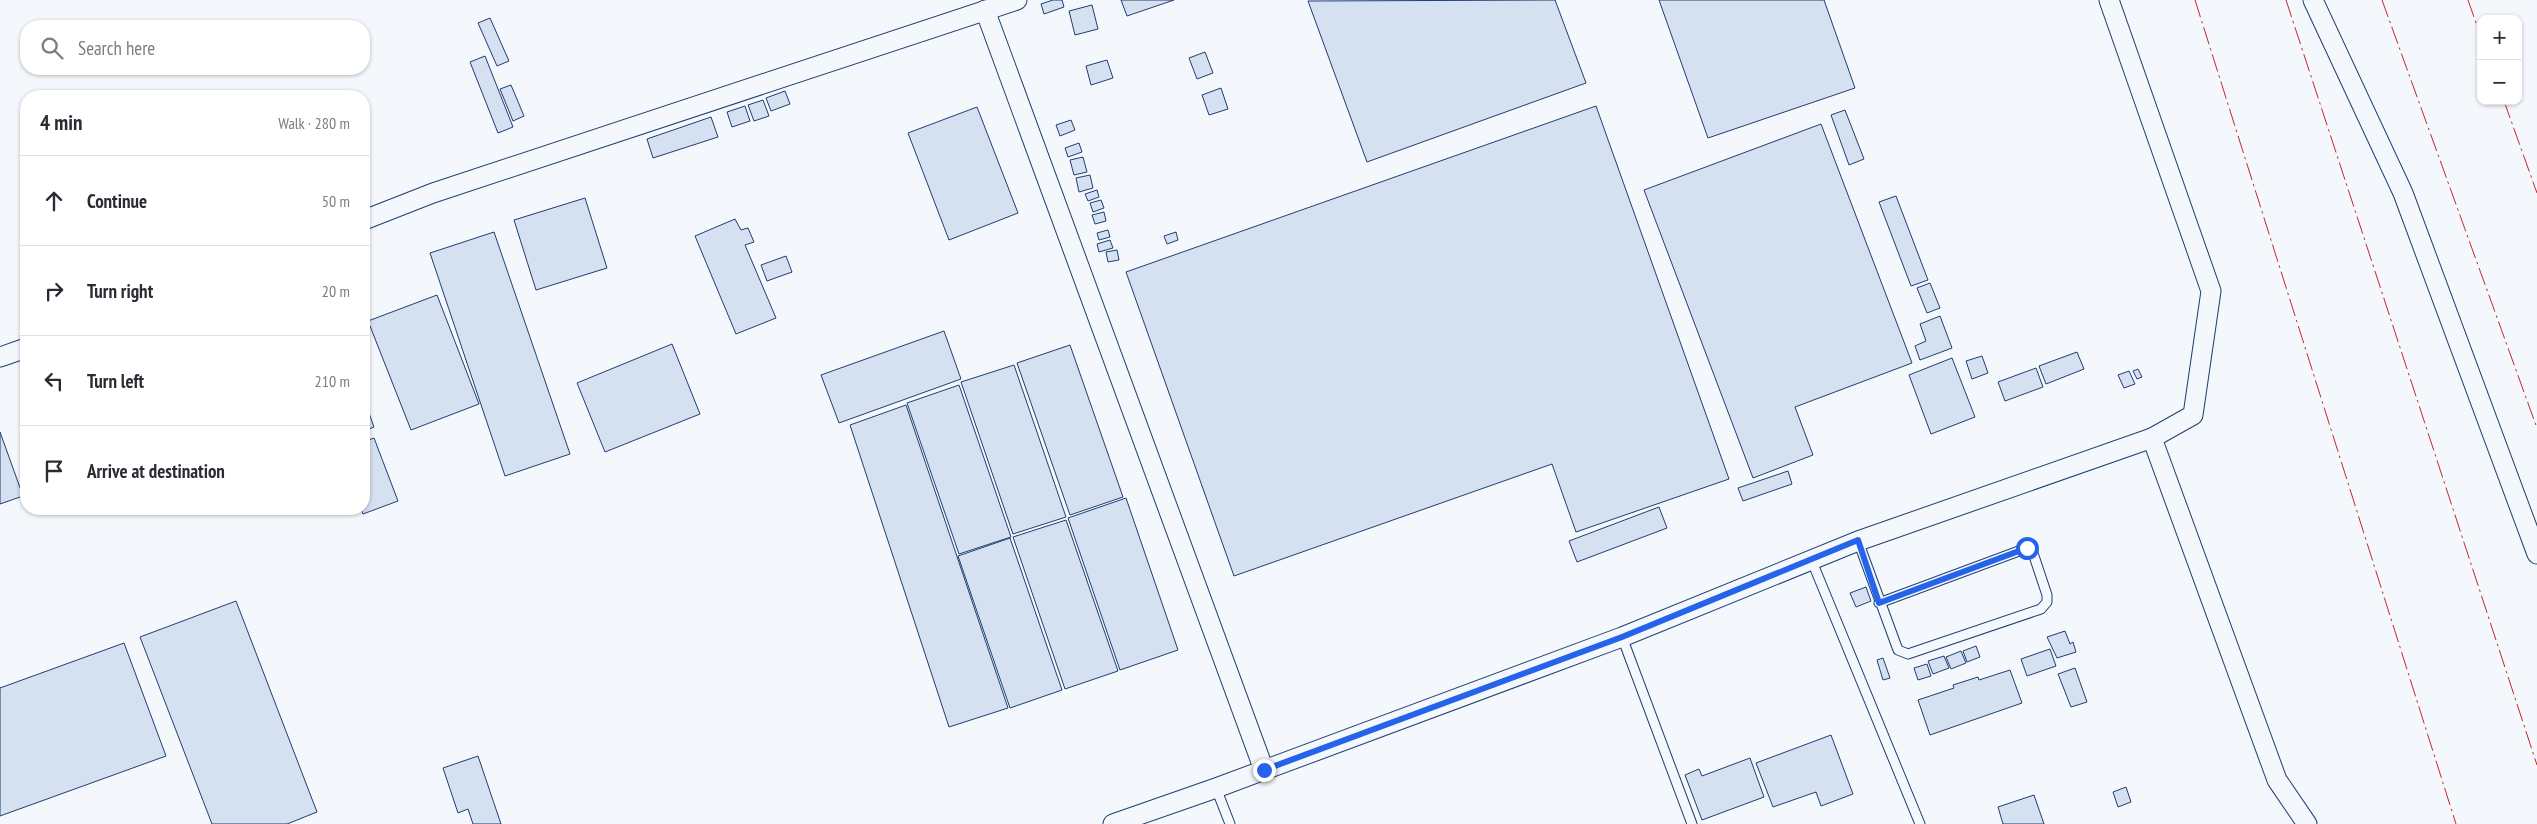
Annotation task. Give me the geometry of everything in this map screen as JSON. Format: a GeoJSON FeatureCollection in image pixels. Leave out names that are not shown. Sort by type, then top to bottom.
{"type":"FeatureCollection","features":[{"type":"Feature","properties":{"kind":"street"},"geometry":{"type":"LineString","coordinates":[[370,218],[433,193],[1017,0]]}},
{"type":"Feature","properties":{"kind":"street"},"geometry":{"type":"LineString","coordinates":[[1113,824],[1216,788],[1622,637],[1858,540],[2152,438],[2194,415],[2211,290],[2109,0]]}},
{"type":"Feature","properties":{"kind":"street"},"geometry":{"type":"LineString","coordinates":[[2313,0],[2403,193],[2537,554]]}},
{"type":"Feature","properties":{"kind":"street"},"geometry":{"type":"LineString","coordinates":[[984,10],[1264,770]]}},
{"type":"Feature","properties":{"kind":"street"},"geometry":{"type":"LineString","coordinates":[[0,357],[20,350]]}},
{"type":"Feature","properties":{"kind":"street"},"geometry":{"type":"LineString","coordinates":[[2152,438],[2277,780],[2307,824]]}},
{"type":"Feature","properties":{"kind":"lane"},"geometry":{"type":"LineString","coordinates":[[1858,540],[1879,603],[1898,650],[1908,654],[2041,609],[2047,602],[2047,595],[2033,553],[2027,548],[1879,603]]}},
{"type":"Feature","properties":{"kind":"lane"},"geometry":{"type":"LineString","coordinates":[[1811,560],[1920,824]]}},
{"type":"Feature","properties":{"kind":"lane"},"geometry":{"type":"LineString","coordinates":[[1622,637],[1692,824]]}},
{"type":"Feature","properties":{"kind":"lane"},"geometry":{"type":"LineString","coordinates":[[1216,788],[1230,824]]}},
{"type":"Feature","properties":{"kind":"building"},"geometry":{"type":"Polygon","coordinates":[[[1053,0],[1062,0],[1064,7],[1044,14],[1041,4],[1053,0]]]}},
{"type":"Feature","properties":{"kind":"building"},"geometry":{"type":"Polygon","coordinates":[[[1121,0],[1174,0],[1127,16],[1121,0]]]}},
{"type":"Feature","properties":{"kind":"building"},"geometry":{"type":"Polygon","coordinates":[[[1555,0],[1586,83],[1367,162],[1308,1],[1555,0]]]}},
{"type":"Feature","properties":{"kind":"building"},"geometry":{"type":"Polygon","coordinates":[[[1659,0],[1824,0],[1855,88],[1708,138],[1659,0]]]}},
{"type":"Feature","properties":{"kind":"building"},"geometry":{"type":"Polygon","coordinates":[[[1092,5],[1098,29],[1075,35],[1069,11],[1092,5]]]}},
{"type":"Feature","properties":{"kind":"building"},"geometry":{"type":"Polygon","coordinates":[[[490,18],[509,61],[497,66],[478,23],[490,18]]]}},
{"type":"Feature","properties":{"kind":"building"},"geometry":{"type":"Polygon","coordinates":[[[1205,52],[1213,73],[1197,79],[1189,58],[1205,52]]]}},
{"type":"Feature","properties":{"kind":"building"},"geometry":{"type":"Polygon","coordinates":[[[485,56],[513,127],[498,133],[470,62],[485,56]]]}},
{"type":"Feature","properties":{"kind":"building"},"geometry":{"type":"Polygon","coordinates":[[[1107,60],[1113,78],[1091,85],[1086,66],[1107,60]]]}},
{"type":"Feature","properties":{"kind":"building"},"geometry":{"type":"Polygon","coordinates":[[[511,85],[524,116],[513,121],[500,89],[511,85]]]}},
{"type":"Feature","properties":{"kind":"building"},"geometry":{"type":"Polygon","coordinates":[[[1221,88],[1228,109],[1209,115],[1202,95],[1221,88]]]}},
{"type":"Feature","properties":{"kind":"building"},"geometry":{"type":"Polygon","coordinates":[[[785,91],[790,104],[771,111],[766,98],[785,91]]]}},
{"type":"Feature","properties":{"kind":"building"},"geometry":{"type":"Polygon","coordinates":[[[763,100],[769,116],[754,121],[748,105],[763,100]]]}},
{"type":"Feature","properties":{"kind":"building"},"geometry":{"type":"Polygon","coordinates":[[[745,106],[750,121],[732,127],[727,112],[745,106]]]}},
{"type":"Feature","properties":{"kind":"building"},"geometry":{"type":"Polygon","coordinates":[[[1596,106],[1729,479],[1576,532],[1552,464],[1234,576],[1126,272],[1596,106]]]}},
{"type":"Feature","properties":{"kind":"building"},"geometry":{"type":"Polygon","coordinates":[[[977,107],[1018,213],[949,240],[908,133],[977,107]]]}},
{"type":"Feature","properties":{"kind":"building"},"geometry":{"type":"Polygon","coordinates":[[[1845,110],[1864,159],[1849,165],[1831,115],[1845,110]]]}},
{"type":"Feature","properties":{"kind":"building"},"geometry":{"type":"Polygon","coordinates":[[[711,117],[718,137],[653,158],[647,139],[711,117]]]}},
{"type":"Feature","properties":{"kind":"building"},"geometry":{"type":"Polygon","coordinates":[[[1071,120],[1075,130],[1060,136],[1056,125],[1071,120]]]}},
{"type":"Feature","properties":{"kind":"building"},"geometry":{"type":"Polygon","coordinates":[[[1821,124],[1912,363],[1795,407],[1813,455],[1753,478],[1644,190],[1821,124]]]}},
{"type":"Feature","properties":{"kind":"building"},"geometry":{"type":"Polygon","coordinates":[[[1079,143],[1082,152],[1068,157],[1065,148],[1079,143]]]}},
{"type":"Feature","properties":{"kind":"building"},"geometry":{"type":"Polygon","coordinates":[[[1083,157],[1087,172],[1074,175],[1070,160],[1083,157]]]}},
{"type":"Feature","properties":{"kind":"building"},"geometry":{"type":"Polygon","coordinates":[[[1090,175],[1093,188],[1079,192],[1076,178],[1090,175]]]}},
{"type":"Feature","properties":{"kind":"building"},"geometry":{"type":"Polygon","coordinates":[[[1097,190],[1099,197],[1088,201],[1085,194],[1097,190]]]}},
{"type":"Feature","properties":{"kind":"building"},"geometry":{"type":"Polygon","coordinates":[[[1896,196],[1928,280],[1911,286],[1879,202],[1896,196]]]}},
{"type":"Feature","properties":{"kind":"building"},"geometry":{"type":"Polygon","coordinates":[[[585,198],[607,268],[536,290],[514,220],[585,198]]]}},
{"type":"Feature","properties":{"kind":"building"},"geometry":{"type":"Polygon","coordinates":[[[1101,200],[1104,208],[1093,212],[1090,203],[1101,200]]]}},
{"type":"Feature","properties":{"kind":"building"},"geometry":{"type":"Polygon","coordinates":[[[1104,212],[1106,221],[1095,224],[1092,215],[1104,212]]]}},
{"type":"Feature","properties":{"kind":"building"},"geometry":{"type":"Polygon","coordinates":[[[735,219],[741,230],[748,228],[754,242],[745,245],[776,318],[736,334],[695,236],[735,219]]]}},
{"type":"Feature","properties":{"kind":"building"},"geometry":{"type":"Polygon","coordinates":[[[1108,230],[1110,237],[1099,240],[1097,233],[1108,230]]]}},
{"type":"Feature","properties":{"kind":"building"},"geometry":{"type":"Polygon","coordinates":[[[494,232],[570,454],[505,476],[430,253],[494,232]]]}},
{"type":"Feature","properties":{"kind":"building"},"geometry":{"type":"Polygon","coordinates":[[[1176,232],[1178,240],[1167,244],[1164,236],[1176,232]]]}},
{"type":"Feature","properties":{"kind":"building"},"geometry":{"type":"Polygon","coordinates":[[[1110,240],[1113,248],[1099,252],[1097,244],[1110,240]]]}},
{"type":"Feature","properties":{"kind":"building"},"geometry":{"type":"Polygon","coordinates":[[[1117,250],[1119,260],[1108,262],[1106,252],[1117,250]]]}},
{"type":"Feature","properties":{"kind":"building"},"geometry":{"type":"Polygon","coordinates":[[[786,256],[792,272],[767,281],[761,265],[786,256]]]}},
{"type":"Feature","properties":{"kind":"building"},"geometry":{"type":"Polygon","coordinates":[[[1930,283],[1940,308],[1927,313],[1917,288],[1930,283]]]}},
{"type":"Feature","properties":{"kind":"building"},"geometry":{"type":"Polygon","coordinates":[[[437,295],[479,404],[411,430],[370,326],[370,320],[437,295]]]}},
{"type":"Feature","properties":{"kind":"building"},"geometry":{"type":"Polygon","coordinates":[[[1940,316],[1952,348],[1920,360],[1915,346],[1926,341],[1920,324],[1940,316]]]}},
{"type":"Feature","properties":{"kind":"building"},"geometry":{"type":"Polygon","coordinates":[[[944,331],[961,379],[839,423],[821,375],[944,331]]]}},
{"type":"Feature","properties":{"kind":"building"},"geometry":{"type":"Polygon","coordinates":[[[672,344],[700,414],[605,452],[577,383],[672,344]]]}},
{"type":"Feature","properties":{"kind":"building"},"geometry":{"type":"Polygon","coordinates":[[[1070,345],[1123,497],[1070,515],[1017,363],[1070,345]]]}},
{"type":"Feature","properties":{"kind":"building"},"geometry":{"type":"Polygon","coordinates":[[[2077,352],[2084,369],[2046,384],[2039,366],[2077,352]]]}},
{"type":"Feature","properties":{"kind":"building"},"geometry":{"type":"Polygon","coordinates":[[[1982,356],[1988,373],[1972,379],[1966,361],[1982,356]]]}},
{"type":"Feature","properties":{"kind":"building"},"geometry":{"type":"Polygon","coordinates":[[[1952,358],[1975,417],[1931,434],[1909,375],[1952,358]]]}},
{"type":"Feature","properties":{"kind":"building"},"geometry":{"type":"Polygon","coordinates":[[[1014,365],[1066,517],[1013,534],[961,382],[1014,365]]]}},
{"type":"Feature","properties":{"kind":"building"},"geometry":{"type":"Polygon","coordinates":[[[2036,368],[2043,387],[2005,401],[1998,382],[2036,368]]]}},
{"type":"Feature","properties":{"kind":"building"},"geometry":{"type":"Polygon","coordinates":[[[2138,369],[2142,377],[2137,379],[2133,371],[2138,369]]]}},
{"type":"Feature","properties":{"kind":"building"},"geometry":{"type":"Polygon","coordinates":[[[2129,371],[2135,384],[2124,388],[2118,375],[2129,371]]]}},
{"type":"Feature","properties":{"kind":"building"},"geometry":{"type":"Polygon","coordinates":[[[959,385],[1011,537],[959,554],[907,403],[959,385]]]}},
{"type":"Feature","properties":{"kind":"building"},"geometry":{"type":"Polygon","coordinates":[[[906,405],[1008,708],[949,727],[850,425],[906,405]]]}},
{"type":"Feature","properties":{"kind":"building"},"geometry":{"type":"Polygon","coordinates":[[[370,416],[374,427],[370,429],[370,416]]]}},
{"type":"Feature","properties":{"kind":"building"},"geometry":{"type":"Polygon","coordinates":[[[0,432],[20,488],[20,497],[0,504],[0,432]]]}},
{"type":"Feature","properties":{"kind":"building"},"geometry":{"type":"Polygon","coordinates":[[[374,438],[398,501],[370,511],[370,440],[374,438]]]}},
{"type":"Feature","properties":{"kind":"building"},"geometry":{"type":"Polygon","coordinates":[[[1788,471],[1792,484],[1743,501],[1738,488],[1788,471]]]}},
{"type":"Feature","properties":{"kind":"building"},"geometry":{"type":"Polygon","coordinates":[[[1126,498],[1178,650],[1120,670],[1068,518],[1126,498]]]}},
{"type":"Feature","properties":{"kind":"building"},"geometry":{"type":"Polygon","coordinates":[[[1659,507],[1667,528],[1577,562],[1569,541],[1659,507]]]}},
{"type":"Feature","properties":{"kind":"building"},"geometry":{"type":"Polygon","coordinates":[[[1066,520],[1118,671],[1065,689],[1013,537],[1066,520]]]}},
{"type":"Feature","properties":{"kind":"building"},"geometry":{"type":"Polygon","coordinates":[[[1010,538],[1062,690],[1010,708],[958,556],[1010,538]]]}},
{"type":"Feature","properties":{"kind":"building"},"geometry":{"type":"Polygon","coordinates":[[[1866,587],[1871,601],[1856,607],[1850,593],[1866,587]]]}},
{"type":"Feature","properties":{"kind":"building"},"geometry":{"type":"Polygon","coordinates":[[[236,601],[317,812],[287,824],[212,824],[140,637],[236,601]]]}},
{"type":"Feature","properties":{"kind":"building"},"geometry":{"type":"Polygon","coordinates":[[[2065,631],[2070,644],[2073,642],[2076,652],[2057,658],[2047,637],[2065,631]]]}},
{"type":"Feature","properties":{"kind":"building"},"geometry":{"type":"Polygon","coordinates":[[[124,643],[166,756],[0,816],[0,688],[124,643]]]}},
{"type":"Feature","properties":{"kind":"building"},"geometry":{"type":"Polygon","coordinates":[[[1976,646],[1980,657],[1967,662],[1963,651],[1976,646]]]}},
{"type":"Feature","properties":{"kind":"building"},"geometry":{"type":"Polygon","coordinates":[[[2050,649],[2056,666],[2027,676],[2021,659],[2050,649]]]}},
{"type":"Feature","properties":{"kind":"building"},"geometry":{"type":"Polygon","coordinates":[[[1961,651],[1966,663],[1951,669],[1946,657],[1961,651]]]}},
{"type":"Feature","properties":{"kind":"building"},"geometry":{"type":"Polygon","coordinates":[[[1944,656],[1949,668],[1933,674],[1928,661],[1944,656]]]}},
{"type":"Feature","properties":{"kind":"building"},"geometry":{"type":"Polygon","coordinates":[[[1883,658],[1890,678],[1883,680],[1877,660],[1883,658]]]}},
{"type":"Feature","properties":{"kind":"building"},"geometry":{"type":"Polygon","coordinates":[[[1927,664],[1931,676],[1918,680],[1914,668],[1927,664]]]}},
{"type":"Feature","properties":{"kind":"building"},"geometry":{"type":"Polygon","coordinates":[[[2075,668],[2087,702],[2071,707],[2058,674],[2075,668]]]}},
{"type":"Feature","properties":{"kind":"building"},"geometry":{"type":"Polygon","coordinates":[[[2010,670],[2022,703],[1930,735],[1918,700],[1954,688],[1953,685],[1978,677],[1979,680],[2010,670]]]}},
{"type":"Feature","properties":{"kind":"building"},"geometry":{"type":"Polygon","coordinates":[[[1831,735],[1853,794],[1821,806],[1816,792],[1773,807],[1756,763],[1831,735]]]}},
{"type":"Feature","properties":{"kind":"building"},"geometry":{"type":"Polygon","coordinates":[[[478,756],[501,824],[473,824],[468,809],[458,813],[443,768],[478,756]]]}},
{"type":"Feature","properties":{"kind":"building"},"geometry":{"type":"Polygon","coordinates":[[[1750,758],[1764,797],[1702,820],[1685,775],[1699,769],[1702,776],[1750,758]]]}},
{"type":"Feature","properties":{"kind":"building"},"geometry":{"type":"Polygon","coordinates":[[[2126,787],[2131,802],[2118,807],[2113,792],[2126,787]]]}},
{"type":"Feature","properties":{"kind":"building"},"geometry":{"type":"Polygon","coordinates":[[[2034,795],[2044,824],[2003,824],[1998,807],[2034,795]]]}},
{"type":"Feature","properties":{"kind":"power"},"geometry":{"type":"LineString","coordinates":[[2195,0],[2456,824]]}},
{"type":"Feature","properties":{"kind":"power"},"geometry":{"type":"LineString","coordinates":[[2286,0],[2537,765]]}},
{"type":"Feature","properties":{"kind":"power"},"geometry":{"type":"LineString","coordinates":[[2382,0],[2537,428]]}},
{"type":"Feature","properties":{"kind":"power"},"geometry":{"type":"LineString","coordinates":[[2468,0],[2477,26]]}},
{"type":"Feature","properties":{"kind":"power"},"geometry":{"type":"LineString","coordinates":[[2505,105],[2537,193]]}},
{"type":"Feature","properties":{"kind":"route"},"geometry":{"type":"LineString","coordinates":[[1264,770],[1622,637],[1858,540],[1879,603],[2020,549],[2027,548]]}}]}
